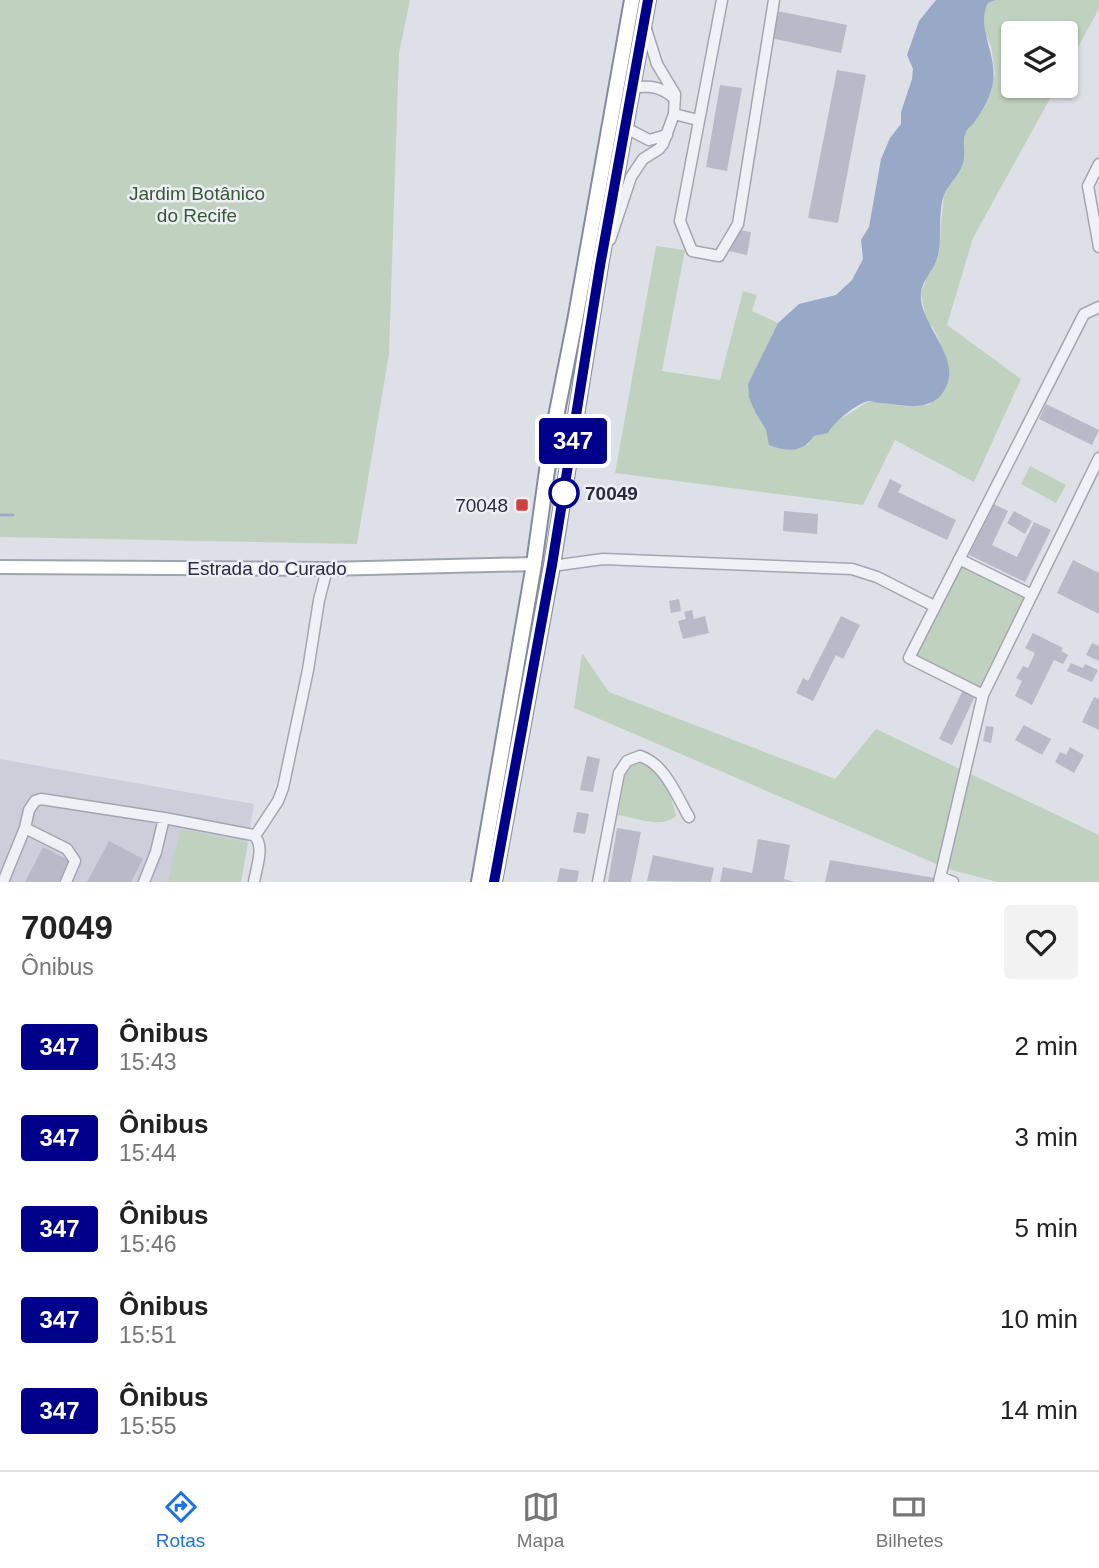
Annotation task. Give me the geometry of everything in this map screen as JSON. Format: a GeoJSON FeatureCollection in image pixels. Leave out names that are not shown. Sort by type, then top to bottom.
{"type":"FeatureCollection","features":[{"type":"Feature","properties":{"kind":"highway"},"geometry":{"type":"LineString","coordinates":[[479,882],[534,564],[551,442],[632,0]]}},
{"type":"Feature","properties":{"kind":"highway"},"geometry":{"type":"LineString","coordinates":[[494,882],[552,565],[600,266],[648,0]]}},
{"type":"Feature","properties":{"kind":"main road","name":"Estrada do Curado"},"geometry":{"type":"LineString","coordinates":[[0,567],[327,569],[534,564]]}},
{"type":"Feature","properties":{"kind":"lane"},"geometry":{"type":"LineString","coordinates":[[722,0],[680,221],[692,251],[719,256],[738,224],[774,0]]}},
{"type":"Feature","properties":{"kind":"lane"},"geometry":{"type":"LineString","coordinates":[[600,266],[631,177],[643,159],[659,149],[674,114],[673,87],[657,64],[644,22]]}},
{"type":"Feature","properties":{"kind":"lane"},"geometry":{"type":"LineString","coordinates":[[633,88],[653,86],[668,92],[675,99]]}},
{"type":"Feature","properties":{"kind":"lane"},"geometry":{"type":"LineString","coordinates":[[674,114],[698,120]]}},
{"type":"Feature","properties":{"kind":"lane"},"geometry":{"type":"LineString","coordinates":[[626,128],[649,140],[667,135]]}},
{"type":"Feature","properties":{"kind":"lane"},"geometry":{"type":"LineString","coordinates":[[1099,164],[1088,186],[1099,247]]}},
{"type":"Feature","properties":{"kind":"lane"},"geometry":{"type":"LineString","coordinates":[[983,695],[909,658],[1084,314],[1099,307]]}},
{"type":"Feature","properties":{"kind":"lane"},"geometry":{"type":"LineString","coordinates":[[953,882],[940,879],[983,695],[1099,458]]}},
{"type":"Feature","properties":{"kind":"lane"},"geometry":{"type":"LineString","coordinates":[[552,565],[603,559],[852,569],[877,577],[934,606]]}},
{"type":"Feature","properties":{"kind":"lane"},"geometry":{"type":"LineString","coordinates":[[959,559],[1032,595]]}},
{"type":"Feature","properties":{"kind":"lane"},"geometry":{"type":"LineString","coordinates":[[255,836],[278,801],[283,788],[309,670],[319,600],[327,569]]}},
{"type":"Feature","properties":{"kind":"lane"},"geometry":{"type":"LineString","coordinates":[[598,882],[619,773],[627,761],[640,755],[649,758],[659,768],[689,817]]}},
{"type":"Feature","properties":{"kind":"lane"},"geometry":{"type":"LineString","coordinates":[[3,882],[25,828],[29,810],[35,801],[41,799],[164,818],[255,836],[260,846],[254,882]]}},
{"type":"Feature","properties":{"kind":"lane"},"geometry":{"type":"LineString","coordinates":[[144,882],[156,852],[164,818]]}},
{"type":"Feature","properties":{"kind":"lane"},"geometry":{"type":"LineString","coordinates":[[25,828],[71,853],[75,861],[74,868],[66,882]]}},
{"type":"Feature","properties":{"kind":"shaded area"},"geometry":{"type":"Polygon","coordinates":[[[0,759],[254,804],[241,882],[0,882],[0,759]]]}},
{"type":"Feature","properties":{"kind":"green space","name":"Jardim Botânico do Recife"},"geometry":{"type":"Polygon","coordinates":[[[0,0],[410,0],[399,53],[389,354],[357,544],[0,537],[0,0]]]}},
{"type":"Feature","properties":{"kind":"green space"},"geometry":{"type":"Polygon","coordinates":[[[996,0],[1099,0],[1099,9],[1078,47],[1078,21],[1001,21],[1001,98],[1050,98],[973,238],[947,325],[1021,379],[974,482],[895,440],[863,505],[615,473],[656,246],[685,250],[662,371],[720,380],[743,291],[757,295],[752,311],[778,323],[748,384],[749,398],[766,431],[808,445],[814,436],[869,401],[903,406],[929,405],[943,392],[949,379],[941,345],[933,327],[926,321],[921,293],[928,273],[938,258],[944,195],[964,159],[966,131],[991,91],[995,73],[991,46],[984,31],[984,12],[988,3],[996,0]]]}},
{"type":"Feature","properties":{"kind":"green space"},"geometry":{"type":"Polygon","coordinates":[[[1030,466],[1066,485],[1056,503],[1021,484],[1030,466]]]}},
{"type":"Feature","properties":{"kind":"green space"},"geometry":{"type":"Polygon","coordinates":[[[959,559],[1032,595],[983,695],[909,658],[959,559]]]}},
{"type":"Feature","properties":{"kind":"green space"},"geometry":{"type":"Polygon","coordinates":[[[582,653],[609,692],[835,779],[876,729],[1099,835],[1099,882],[998,882],[948,869],[574,708],[582,653]]]}},
{"type":"Feature","properties":{"kind":"green space"},"geometry":{"type":"Polygon","coordinates":[[[642,760],[660,777],[672,800],[676,816],[670,820],[656,822],[618,815],[626,769],[631,763],[642,760]]]}},
{"type":"Feature","properties":{"kind":"green space"},"geometry":{"type":"Polygon","coordinates":[[[181,829],[248,843],[241,882],[168,882],[181,829]]]}},
{"type":"Feature","properties":{"kind":"water"},"geometry":{"type":"Polygon","coordinates":[[[936,0],[996,0],[988,3],[984,24],[993,67],[991,91],[981,113],[967,131],[963,163],[944,195],[939,252],[921,292],[925,314],[947,360],[948,382],[943,392],[929,404],[910,406],[869,401],[858,405],[828,433],[814,436],[805,446],[788,450],[769,445],[766,430],[749,398],[748,384],[778,323],[799,304],[836,295],[852,280],[863,259],[861,240],[869,227],[881,159],[890,138],[901,124],[901,112],[912,79],[913,69],[907,55],[919,21],[936,0]]]}},
{"type":"Feature","properties":{"kind":"building"},"geometry":{"type":"Polygon","coordinates":[[[772,10],[847,25],[841,53],[766,37],[772,10]]]}},
{"type":"Feature","properties":{"kind":"building"},"geometry":{"type":"Polygon","coordinates":[[[837,70],[866,75],[838,223],[808,218],[837,70]]]}},
{"type":"Feature","properties":{"kind":"building"},"geometry":{"type":"Polygon","coordinates":[[[720,85],[742,88],[727,171],[706,167],[720,85]]]}},
{"type":"Feature","properties":{"kind":"building"},"geometry":{"type":"Polygon","coordinates":[[[734,229],[751,232],[747,255],[729,251],[734,229]]]}},
{"type":"Feature","properties":{"kind":"building"},"geometry":{"type":"Polygon","coordinates":[[[1046,404],[1099,430],[1092,445],[1039,419],[1046,404]]]}},
{"type":"Feature","properties":{"kind":"building"},"geometry":{"type":"Polygon","coordinates":[[[890,479],[902,485],[898,492],[956,520],[947,540],[877,507],[890,479]]]}},
{"type":"Feature","properties":{"kind":"building"},"geometry":{"type":"Polygon","coordinates":[[[994,504],[1008,511],[992,545],[1017,557],[1034,522],[1051,530],[1025,582],[969,555],[994,504]]]}},
{"type":"Feature","properties":{"kind":"building"},"geometry":{"type":"Polygon","coordinates":[[[784,511],[818,514],[817,534],[783,531],[784,511]]]}},
{"type":"Feature","properties":{"kind":"building"},"geometry":{"type":"Polygon","coordinates":[[[1014,511],[1032,521],[1025,534],[1007,523],[1014,511]]]}},
{"type":"Feature","properties":{"kind":"building"},"geometry":{"type":"Polygon","coordinates":[[[1073,560],[1099,573],[1099,614],[1057,593],[1073,560]]]}},
{"type":"Feature","properties":{"kind":"building"},"geometry":{"type":"Polygon","coordinates":[[[679,599],[681,611],[671,613],[669,601],[679,599]]]}},
{"type":"Feature","properties":{"kind":"building"},"geometry":{"type":"Polygon","coordinates":[[[692,610],[694,619],[705,616],[709,633],[683,639],[678,621],[686,619],[684,612],[692,610]]]}},
{"type":"Feature","properties":{"kind":"building"},"geometry":{"type":"Polygon","coordinates":[[[841,616],[860,625],[843,659],[836,655],[813,701],[796,693],[803,678],[808,681],[841,616]]]}},
{"type":"Feature","properties":{"kind":"building"},"geometry":{"type":"Polygon","coordinates":[[[1033,633],[1063,648],[1061,651],[1068,655],[1063,664],[1054,660],[1032,705],[1015,696],[1022,681],[1016,678],[1023,666],[1028,668],[1035,653],[1025,648],[1033,633]]]}},
{"type":"Feature","properties":{"kind":"building"},"geometry":{"type":"Polygon","coordinates":[[[1092,643],[1099,646],[1099,661],[1086,655],[1092,643]]]}},
{"type":"Feature","properties":{"kind":"building"},"geometry":{"type":"Polygon","coordinates":[[[1071,663],[1083,668],[1085,664],[1098,670],[1092,682],[1067,671],[1071,663]]]}},
{"type":"Feature","properties":{"kind":"building"},"geometry":{"type":"Polygon","coordinates":[[[963,690],[975,696],[952,745],[939,739],[963,690]]]}},
{"type":"Feature","properties":{"kind":"building"},"geometry":{"type":"Polygon","coordinates":[[[1094,697],[1099,699],[1099,730],[1082,722],[1094,697]]]}},
{"type":"Feature","properties":{"kind":"building"},"geometry":{"type":"Polygon","coordinates":[[[1024,725],[1051,739],[1042,755],[1015,740],[1024,725]]]}},
{"type":"Feature","properties":{"kind":"building"},"geometry":{"type":"Polygon","coordinates":[[[986,726],[994,727],[991,743],[983,741],[986,726]]]}},
{"type":"Feature","properties":{"kind":"building"},"geometry":{"type":"Polygon","coordinates":[[[1070,747],[1084,755],[1074,773],[1055,762],[1060,752],[1066,755],[1070,747]]]}},
{"type":"Feature","properties":{"kind":"building"},"geometry":{"type":"Polygon","coordinates":[[[587,756],[600,759],[593,792],[580,790],[587,756]]]}},
{"type":"Feature","properties":{"kind":"building"},"geometry":{"type":"Polygon","coordinates":[[[577,812],[589,814],[585,834],[573,832],[577,812]]]}},
{"type":"Feature","properties":{"kind":"building"},"geometry":{"type":"Polygon","coordinates":[[[617,828],[641,832],[631,882],[608,882],[617,828]]]}},
{"type":"Feature","properties":{"kind":"building"},"geometry":{"type":"Polygon","coordinates":[[[758,839],[790,845],[784,879],[795,882],[720,882],[723,867],[752,873],[758,839]]]}},
{"type":"Feature","properties":{"kind":"building"},"geometry":{"type":"Polygon","coordinates":[[[109,841],[143,859],[131,882],[87,882],[109,841]]]}},
{"type":"Feature","properties":{"kind":"building"},"geometry":{"type":"Polygon","coordinates":[[[43,847],[70,861],[59,882],[25,882],[43,847]]]}},
{"type":"Feature","properties":{"kind":"building"},"geometry":{"type":"Polygon","coordinates":[[[653,855],[714,868],[711,882],[647,881],[653,855]]]}},
{"type":"Feature","properties":{"kind":"building"},"geometry":{"type":"Polygon","coordinates":[[[830,860],[935,878],[934,882],[825,882],[830,860]]]}},
{"type":"Feature","properties":{"kind":"building"},"geometry":{"type":"Polygon","coordinates":[[[560,868],[579,871],[577,882],[557,882],[560,868]]]}},
{"type":"Feature","properties":{"kind":"waterway"},"geometry":{"type":"LineString","coordinates":[[0,515],[13,515]]}},
{"type":"Feature","properties":{"kind":"bus line","name":"347"},"geometry":{"type":"LineString","coordinates":[[494,882],[552,565],[600,266],[648,0]]}},
{"type":"Feature","properties":{"kind":"place","name":"70049"},"geometry":{"type":"Point","coordinates":[564,493]}},
{"type":"Feature","properties":{"kind":"place","name":"70048"},"geometry":{"type":"Point","coordinates":[522,505]}}]}
